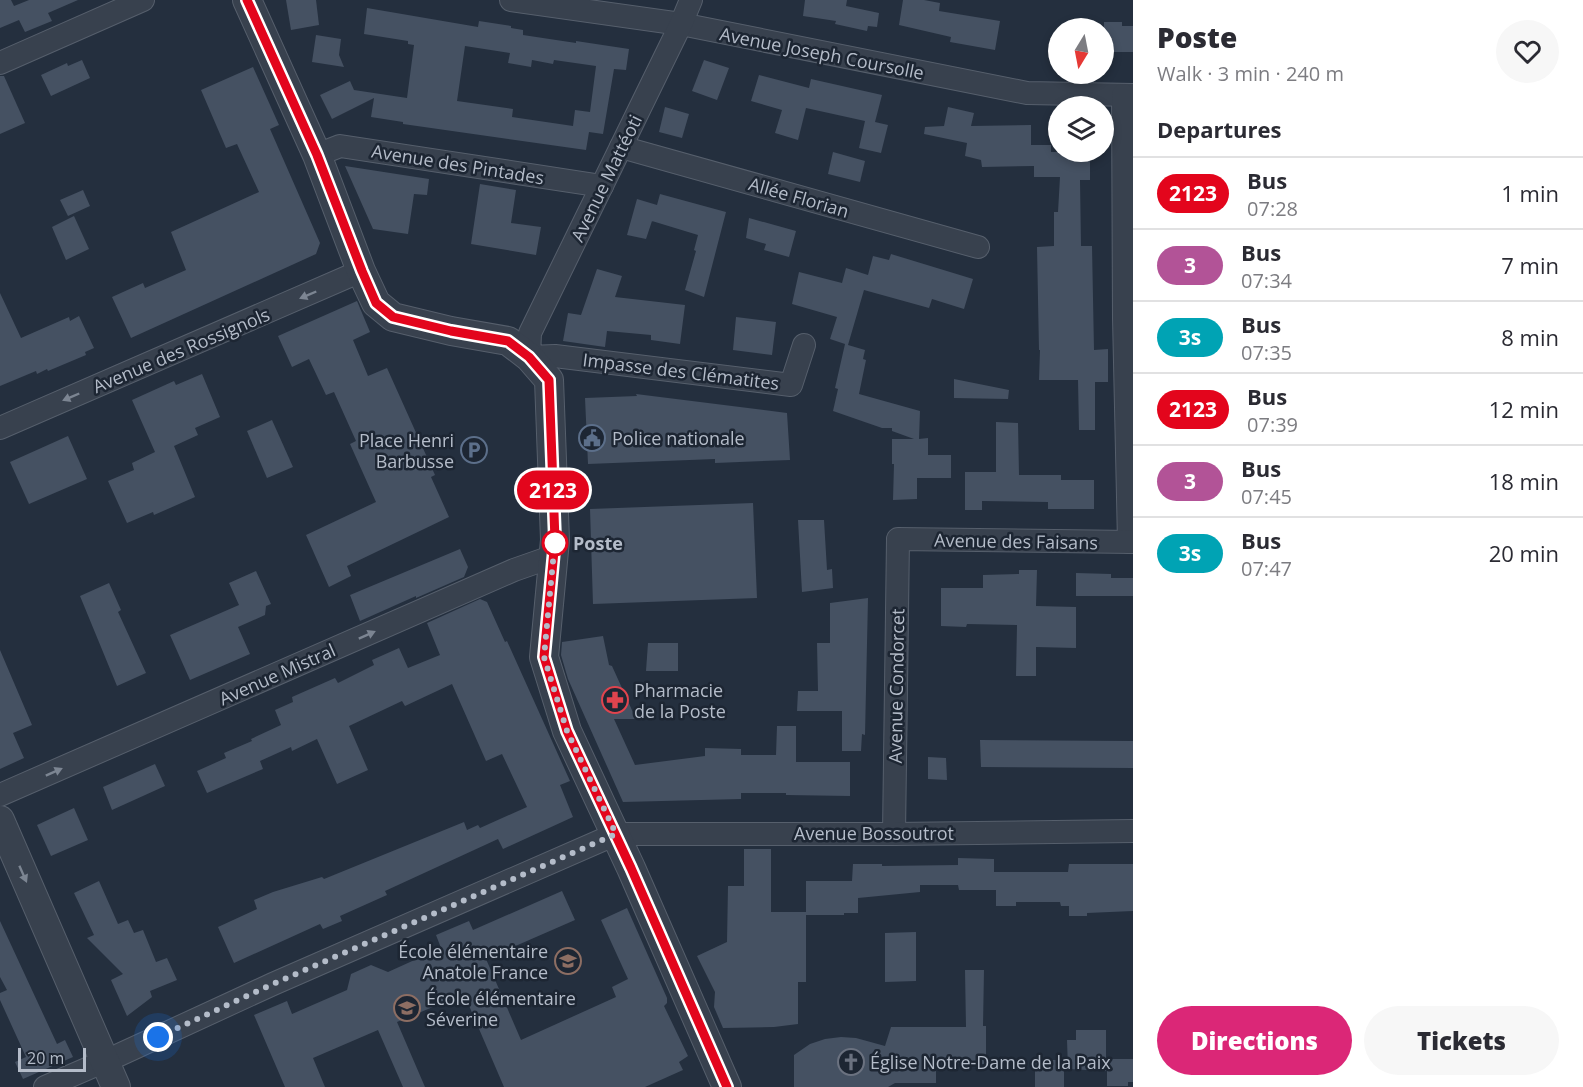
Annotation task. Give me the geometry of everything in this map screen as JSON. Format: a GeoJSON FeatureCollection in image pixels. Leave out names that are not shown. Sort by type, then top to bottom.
{"type":"FeatureCollection","features":[{"type":"Feature","properties":{"kind":"street"},"geometry":{"type":"LineString","coordinates":[[0,63],[143,0]]}},
{"type":"Feature","properties":{"kind":"street"},"geometry":{"type":"LineString","coordinates":[[247,0],[317,155],[376,303],[393,317],[451,331],[508,341],[529,357],[549,380],[554,556],[544,657],[567,731],[616,834],[727,1087]]}},
{"type":"Feature","properties":{"kind":"street","name":"Avenue Joseph Coursolle"},"geometry":{"type":"LineString","coordinates":[[511,0],[681,24],[1027,93],[1128,95]]}},
{"type":"Feature","properties":{"kind":"street","name":"Avenue Mattéoti"},"geometry":{"type":"LineString","coordinates":[[529,357],[530,333],[691,0]]}},
{"type":"Feature","properties":{"kind":"street"},"geometry":{"type":"LineString","coordinates":[[1128,95],[1131,542]]}},
{"type":"Feature","properties":{"kind":"street","name":"Avenue des Pintades"},"geometry":{"type":"LineString","coordinates":[[317,155],[340,146],[602,186]]}},
{"type":"Feature","properties":{"kind":"street","name":"Allée Florian"},"geometry":{"type":"LineString","coordinates":[[621,147],[978,247]]}},
{"type":"Feature","properties":{"kind":"street","name":"Avenue des Rossignols"},"geometry":{"type":"LineString","coordinates":[[0,428],[362,271]]}},
{"type":"Feature","properties":{"kind":"street","name":"Impasse des Clématites"},"geometry":{"type":"LineString","coordinates":[[529,357],[555,356],[791,385],[804,345]]}},
{"type":"Feature","properties":{"kind":"street","name":"Avenue des Faisans"},"geometry":{"type":"LineString","coordinates":[[898,539],[1131,542]]}},
{"type":"Feature","properties":{"kind":"street","name":"Avenue Condorcet"},"geometry":{"type":"LineString","coordinates":[[894,834],[898,539]]}},
{"type":"Feature","properties":{"kind":"street","name":"Avenue Mistral"},"geometry":{"type":"LineString","coordinates":[[0,795],[514,570],[554,556]]}},
{"type":"Feature","properties":{"kind":"street"},"geometry":{"type":"LineString","coordinates":[[0,820],[116,1087]]}},
{"type":"Feature","properties":{"kind":"street","name":"Avenue Bossoutrot"},"geometry":{"type":"LineString","coordinates":[[616,834],[1133,831]]}},
{"type":"Feature","properties":{"kind":"street"},"geometry":{"type":"LineString","coordinates":[[45,1087],[273,984],[616,834]]}},
{"type":"Feature","properties":{"kind":"building"},"geometry":{"type":"Polygon","coordinates":[[[0,0],[11,0],[14,6],[29,0],[78,0],[48,13],[52,21],[25,32],[19,20],[0,28],[0,0]]]}},
{"type":"Feature","properties":{"kind":"building"},"geometry":{"type":"Polygon","coordinates":[[[286,0],[316,0],[319,25],[291,30],[286,0]]]}},
{"type":"Feature","properties":{"kind":"building"},"geometry":{"type":"Polygon","coordinates":[[[805,0],[847,0],[846,6],[879,13],[877,27],[868,26],[867,31],[835,24],[836,21],[803,16],[805,0]]]}},
{"type":"Feature","properties":{"kind":"building"},"geometry":{"type":"Polygon","coordinates":[[[903,0],[940,3],[939,11],[1000,21],[995,50],[950,42],[951,37],[899,25],[903,0]]]}},
{"type":"Feature","properties":{"kind":"building"},"geometry":{"type":"Polygon","coordinates":[[[367,8],[478,27],[479,21],[511,26],[511,28],[523,30],[523,35],[629,49],[626,70],[614,69],[603,134],[589,132],[586,150],[403,124],[403,122],[371,117],[374,98],[332,119],[320,95],[350,81],[354,90],[407,98],[414,45],[408,44],[408,41],[364,34],[367,8]],[[465,46],[457,101],[513,109],[512,117],[573,126],[575,110],[590,112],[596,66],[554,60],[553,64],[532,60],[531,67],[508,63],[510,53],[465,46]]]}},
{"type":"Feature","properties":{"kind":"building"},"geometry":{"type":"Polygon","coordinates":[[[1114,22],[1122,22],[1122,26],[1133,26],[1133,52],[1114,52],[1114,22]]]}},
{"type":"Feature","properties":{"kind":"building"},"geometry":{"type":"Polygon","coordinates":[[[316,35],[341,39],[339,55],[344,67],[312,62],[316,35]]]}},
{"type":"Feature","properties":{"kind":"building"},"geometry":{"type":"Polygon","coordinates":[[[82,60],[90,78],[51,96],[41,75],[67,63],[68,66],[82,60]]]}},
{"type":"Feature","properties":{"kind":"building"},"geometry":{"type":"Polygon","coordinates":[[[704,60],[729,68],[717,100],[692,91],[704,60]]]}},
{"type":"Feature","properties":{"kind":"building"},"geometry":{"type":"Polygon","coordinates":[[[253,67],[279,125],[270,129],[320,243],[316,254],[131,338],[112,297],[143,283],[145,288],[186,270],[171,232],[259,192],[237,144],[226,148],[201,90],[253,67]]]}},
{"type":"Feature","properties":{"kind":"building"},"geometry":{"type":"Polygon","coordinates":[[[759,75],[809,88],[811,79],[882,95],[875,122],[888,125],[881,153],[859,148],[865,121],[806,108],[798,140],[775,133],[782,110],[751,101],[759,75]]]}},
{"type":"Feature","properties":{"kind":"building"},"geometry":{"type":"Polygon","coordinates":[[[0,76],[4,76],[25,123],[0,134],[0,76]]]}},
{"type":"Feature","properties":{"kind":"building"},"geometry":{"type":"Polygon","coordinates":[[[665,107],[689,114],[682,138],[659,132],[665,107]]]}},
{"type":"Feature","properties":{"kind":"building"},"geometry":{"type":"Polygon","coordinates":[[[948,107],[974,113],[971,126],[1031,125],[1031,145],[1048,145],[1048,162],[1090,162],[1090,180],[1080,180],[1081,246],[1092,246],[1094,350],[1108,349],[1108,382],[1095,382],[1095,430],[1079,430],[1078,380],[1039,380],[1037,247],[1054,246],[1054,212],[1058,212],[1060,177],[1034,177],[1034,166],[982,167],[981,160],[965,156],[967,143],[924,134],[925,127],[944,126],[948,107]]]}},
{"type":"Feature","properties":{"kind":"building"},"geometry":{"type":"Polygon","coordinates":[[[833,152],[865,161],[860,182],[828,174],[833,152]]]}},
{"type":"Feature","properties":{"kind":"building"},"geometry":{"type":"Polygon","coordinates":[[[345,166],[429,179],[427,195],[414,194],[408,234],[373,229],[345,166]]]}},
{"type":"Feature","properties":{"kind":"building"},"geometry":{"type":"Polygon","coordinates":[[[480,184],[516,190],[511,223],[541,227],[536,255],[471,244],[480,184]]]}},
{"type":"Feature","properties":{"kind":"building"},"geometry":{"type":"Polygon","coordinates":[[[83,190],[90,206],[68,216],[60,200],[83,190]]]}},
{"type":"Feature","properties":{"kind":"building"},"geometry":{"type":"Polygon","coordinates":[[[660,194],[726,212],[704,297],[685,290],[698,235],[652,221],[646,239],[627,235],[637,199],[657,205],[660,194]]]}},
{"type":"Feature","properties":{"kind":"building"},"geometry":{"type":"Polygon","coordinates":[[[74,216],[89,249],[66,260],[52,227],[74,216]]]}},
{"type":"Feature","properties":{"kind":"building"},"geometry":{"type":"Polygon","coordinates":[[[749,218],[796,231],[789,257],[764,250],[766,244],[746,238],[749,218]]]}},
{"type":"Feature","properties":{"kind":"building"},"geometry":{"type":"Polygon","coordinates":[[[891,254],[973,279],[964,309],[932,299],[929,308],[864,290],[848,345],[865,350],[863,359],[866,360],[859,394],[920,411],[919,439],[928,438],[928,455],[951,455],[951,478],[917,478],[917,499],[893,500],[892,439],[914,439],[892,431],[892,428],[882,428],[833,411],[838,389],[835,388],[845,344],[830,339],[837,317],[792,304],[799,272],[842,283],[846,268],[868,275],[873,256],[889,260],[891,254]]]}},
{"type":"Feature","properties":{"kind":"building"},"geometry":{"type":"Polygon","coordinates":[[[597,269],[622,276],[615,297],[685,305],[680,344],[651,340],[651,335],[607,331],[605,347],[563,341],[568,313],[581,315],[597,269]]]}},
{"type":"Feature","properties":{"kind":"building"},"geometry":{"type":"Polygon","coordinates":[[[0,293],[21,338],[69,317],[70,321],[79,316],[94,348],[85,352],[86,355],[48,371],[47,369],[37,374],[36,371],[0,386],[0,293]]]}},
{"type":"Feature","properties":{"kind":"building"},"geometry":{"type":"Polygon","coordinates":[[[357,301],[370,332],[353,340],[368,376],[387,368],[435,475],[431,477],[449,517],[347,566],[351,576],[329,587],[306,535],[376,502],[350,444],[356,441],[334,392],[326,395],[309,359],[292,367],[278,336],[357,301]]]}},
{"type":"Feature","properties":{"kind":"building"},"geometry":{"type":"Polygon","coordinates":[[[736,317],[776,322],[772,355],[733,350],[736,317]]]}},
{"type":"Feature","properties":{"kind":"building"},"geometry":{"type":"Polygon","coordinates":[[[202,374],[220,417],[195,428],[198,435],[174,446],[195,497],[154,515],[153,512],[127,523],[108,481],[134,470],[132,463],[155,452],[132,400],[174,381],[176,385],[202,374]]]}},
{"type":"Feature","properties":{"kind":"building"},"geometry":{"type":"Polygon","coordinates":[[[954,379],[1009,390],[1008,399],[954,398],[954,379]]]}},
{"type":"Feature","properties":{"kind":"building"},"geometry":{"type":"Polygon","coordinates":[[[636,394],[787,413],[790,460],[715,463],[715,459],[588,464],[585,398],[637,396],[636,394]]]}},
{"type":"Feature","properties":{"kind":"building"},"geometry":{"type":"Polygon","coordinates":[[[272,420],[293,467],[267,478],[247,431],[272,420]]]}},
{"type":"Feature","properties":{"kind":"building"},"geometry":{"type":"Polygon","coordinates":[[[996,422],[1018,423],[1019,475],[1061,475],[1061,480],[1094,480],[1094,509],[1048,509],[1048,502],[982,501],[982,510],[965,510],[965,472],[996,472],[996,422]]]}},
{"type":"Feature","properties":{"kind":"building"},"geometry":{"type":"Polygon","coordinates":[[[68,436],[87,479],[29,504],[10,462],[68,436]]]}},
{"type":"Feature","properties":{"kind":"building"},"geometry":{"type":"Polygon","coordinates":[[[753,503],[757,598],[593,604],[590,509],[753,503]]]}},
{"type":"Feature","properties":{"kind":"building"},"geometry":{"type":"Polygon","coordinates":[[[798,520],[824,520],[827,570],[832,569],[833,588],[802,592],[798,520]]]}},
{"type":"Feature","properties":{"kind":"building"},"geometry":{"type":"Polygon","coordinates":[[[460,549],[468,567],[464,577],[360,621],[350,595],[460,549]]]}},
{"type":"Feature","properties":{"kind":"building"},"geometry":{"type":"Polygon","coordinates":[[[1019,570],[1037,570],[1036,606],[1076,607],[1076,648],[1036,647],[1036,676],[1016,676],[1017,625],[941,626],[941,588],[983,588],[983,575],[1019,574],[1019,570]]]}},
{"type":"Feature","properties":{"kind":"building"},"geometry":{"type":"Polygon","coordinates":[[[256,571],[271,604],[266,606],[265,615],[238,627],[250,654],[190,680],[170,635],[239,605],[229,583],[256,571]]]}},
{"type":"Feature","properties":{"kind":"building"},"geometry":{"type":"Polygon","coordinates":[[[1076,573],[1111,574],[1111,578],[1133,578],[1133,596],[1076,596],[1076,573]]]}},
{"type":"Feature","properties":{"kind":"building"},"geometry":{"type":"Polygon","coordinates":[[[109,583],[121,610],[118,612],[146,673],[117,686],[80,596],[109,583]]]}},
{"type":"Feature","properties":{"kind":"building"},"geometry":{"type":"Polygon","coordinates":[[[868,598],[865,735],[862,734],[861,751],[842,751],[842,711],[797,711],[798,691],[818,691],[817,643],[830,643],[830,603],[868,598]]]}},
{"type":"Feature","properties":{"kind":"building"},"geometry":{"type":"Polygon","coordinates":[[[480,599],[487,602],[505,642],[507,641],[570,781],[560,785],[573,817],[503,849],[498,839],[385,891],[387,895],[340,916],[342,921],[323,929],[320,924],[234,963],[218,927],[257,909],[254,900],[322,877],[324,879],[464,822],[467,830],[478,825],[480,828],[527,807],[502,754],[486,761],[452,684],[405,706],[402,701],[349,726],[368,770],[337,784],[317,739],[292,751],[291,747],[260,761],[263,769],[207,793],[197,771],[226,758],[224,753],[281,725],[275,710],[293,702],[292,697],[335,678],[338,683],[374,665],[372,660],[399,648],[408,668],[440,655],[427,623],[480,599]]]}},
{"type":"Feature","properties":{"kind":"building"},"geometry":{"type":"Polygon","coordinates":[[[603,636],[609,665],[612,666],[636,719],[614,719],[635,765],[705,756],[705,748],[741,749],[741,755],[776,755],[777,726],[796,726],[796,762],[850,762],[850,796],[741,793],[741,799],[623,802],[568,679],[561,655],[562,642],[603,636]]]}},
{"type":"Feature","properties":{"kind":"building"},"geometry":{"type":"Polygon","coordinates":[[[648,643],[678,643],[678,671],[646,671],[648,643]]]}},
{"type":"Feature","properties":{"kind":"building"},"geometry":{"type":"Polygon","coordinates":[[[0,650],[32,725],[13,733],[24,758],[0,769],[0,650]]]}},
{"type":"Feature","properties":{"kind":"building"},"geometry":{"type":"Polygon","coordinates":[[[980,740],[1133,741],[1133,768],[981,767],[980,740]]]}},
{"type":"Feature","properties":{"kind":"building"},"geometry":{"type":"Polygon","coordinates":[[[928,757],[946,758],[947,780],[928,779],[928,757]]]}},
{"type":"Feature","properties":{"kind":"building"},"geometry":{"type":"Polygon","coordinates":[[[155,764],[165,786],[112,810],[103,787],[155,764]]]}},
{"type":"Feature","properties":{"kind":"building"},"geometry":{"type":"Polygon","coordinates":[[[74,808],[88,840],[51,856],[37,825],[74,808]]]}},
{"type":"Feature","properties":{"kind":"building"},"geometry":{"type":"Polygon","coordinates":[[[744,849],[771,849],[771,912],[806,912],[806,982],[798,982],[798,1024],[723,1028],[714,1007],[715,992],[697,956],[727,942],[728,886],[744,886],[744,849]]]}},
{"type":"Feature","properties":{"kind":"building"},"geometry":{"type":"Polygon","coordinates":[[[958,858],[994,859],[994,872],[1068,872],[1069,864],[1133,864],[1133,911],[1069,916],[1069,906],[1061,906],[1060,902],[1016,902],[1016,906],[996,906],[996,890],[959,890],[958,885],[920,885],[920,892],[858,898],[858,913],[806,915],[806,881],[852,881],[853,864],[958,865],[958,858]]]}},
{"type":"Feature","properties":{"kind":"building"},"geometry":{"type":"Polygon","coordinates":[[[99,881],[118,924],[128,920],[134,933],[143,930],[156,962],[167,958],[177,980],[150,991],[152,997],[127,1016],[111,980],[123,974],[87,938],[94,935],[74,893],[99,881]]]}},
{"type":"Feature","properties":{"kind":"building"},"geometry":{"type":"Polygon","coordinates":[[[562,891],[575,920],[486,959],[521,1040],[616,997],[612,987],[628,979],[601,920],[627,908],[667,998],[664,1006],[688,1056],[679,1062],[683,1070],[645,1087],[504,1087],[464,994],[397,1022],[425,1087],[403,1087],[378,1030],[313,1058],[325,1087],[285,1087],[254,1015],[287,1001],[292,1014],[347,990],[351,974],[371,965],[388,972],[441,948],[436,935],[469,921],[473,930],[562,891]]]}},
{"type":"Feature","properties":{"kind":"building"},"geometry":{"type":"Polygon","coordinates":[[[0,921],[57,1044],[65,1040],[73,1057],[23,1079],[15,1062],[26,1057],[0,1000],[0,993],[7,990],[0,977],[0,921]]]}},
{"type":"Feature","properties":{"kind":"building"},"geometry":{"type":"Polygon","coordinates":[[[916,932],[916,981],[885,982],[885,933],[916,932]]]}},
{"type":"Feature","properties":{"kind":"building"},"geometry":{"type":"Polygon","coordinates":[[[965,970],[984,970],[983,1026],[986,1026],[986,1064],[936,1063],[936,1083],[895,1083],[888,1087],[794,1087],[794,1055],[810,1044],[841,1037],[856,1038],[885,1046],[891,1027],[966,1027],[965,970]]]}},
{"type":"Feature","properties":{"kind":"building"},"geometry":{"type":"Polygon","coordinates":[[[1076,1030],[1106,1030],[1106,1071],[1068,1069],[1067,1040],[1076,1040],[1076,1030]]]}},
{"type":"Feature","properties":{"kind":"building"},"geometry":{"type":"Polygon","coordinates":[[[1107,1059],[1133,1059],[1133,1082],[1128,1082],[1128,1086],[1107,1086],[1107,1059]]]}},
{"type":"Feature","properties":{"kind":"building"},"geometry":{"type":"Polygon","coordinates":[[[1035,1060],[1064,1060],[1064,1087],[1035,1087],[1035,1060]]]}},
{"type":"Feature","properties":{"kind":"bus line","name":"2123"},"geometry":{"type":"LineString","coordinates":[[247,0],[317,155],[376,303],[393,317],[451,331],[508,341],[529,357],[549,380],[555,540],[544,657],[567,731],[631,868],[727,1087]]}},
{"type":"Feature","properties":{"kind":"place","name":"Police nationale"},"geometry":{"type":"Point","coordinates":[592,438]}},
{"type":"Feature","properties":{"kind":"place","name":"Place Henri Barbusse"},"geometry":{"type":"Point","coordinates":[474,450]}},
{"type":"Feature","properties":{"kind":"place","name":"Poste"},"geometry":{"type":"Point","coordinates":[555,543]}},
{"type":"Feature","properties":{"kind":"place","name":"Pharmacie de la Poste"},"geometry":{"type":"Point","coordinates":[615,700]}},
{"type":"Feature","properties":{"kind":"place","name":"École élémentaire Anatole France"},"geometry":{"type":"Point","coordinates":[568,961]}},
{"type":"Feature","properties":{"kind":"place","name":"École élémentaire Séverine"},"geometry":{"type":"Point","coordinates":[407,1008]}},
{"type":"Feature","properties":{"kind":"place","name":"Église Notre-Dame de la Paix"},"geometry":{"type":"Point","coordinates":[851,1062]}},
{"type":"Feature","properties":{"kind":"route"},"geometry":{"type":"LineString","coordinates":[[158,1037],[273,984],[616,834],[567,731],[544,657],[555,540],[555,543]]}}]}
